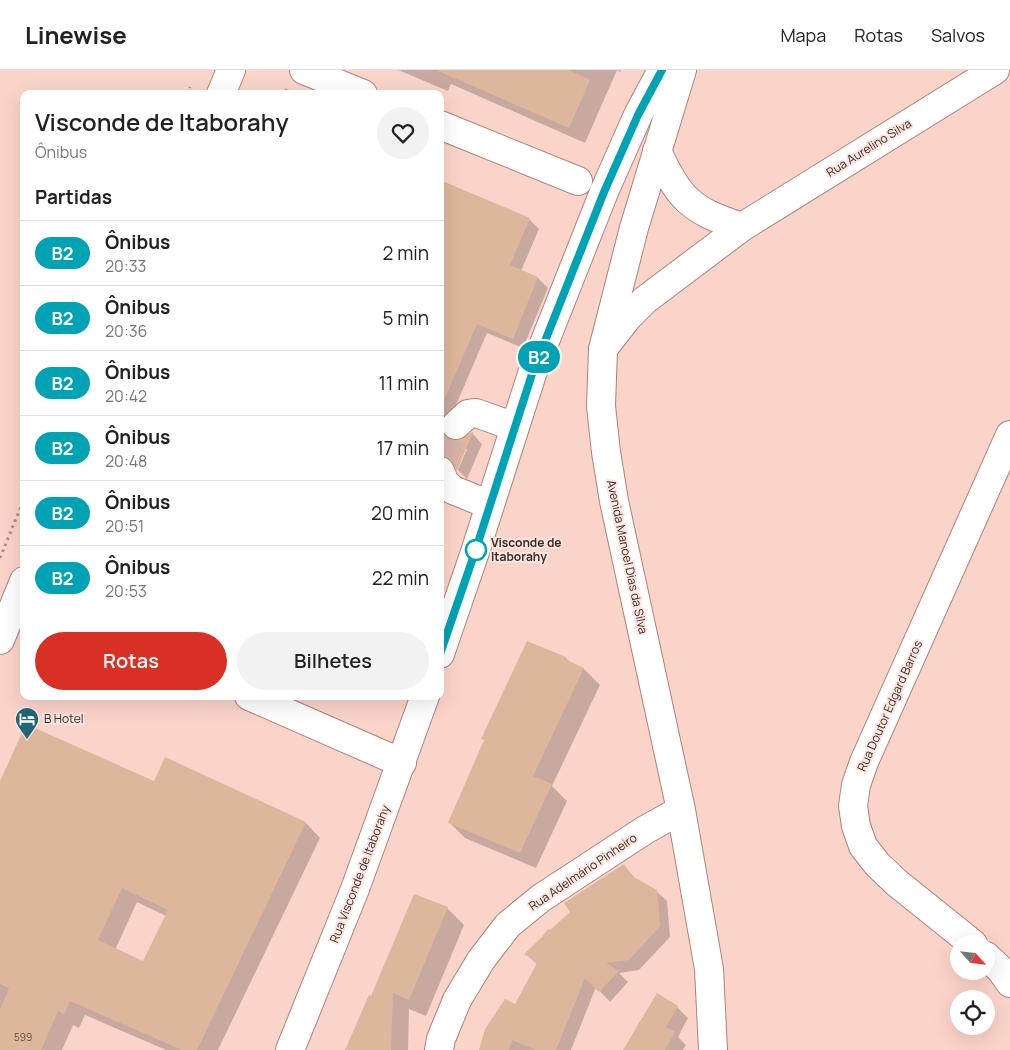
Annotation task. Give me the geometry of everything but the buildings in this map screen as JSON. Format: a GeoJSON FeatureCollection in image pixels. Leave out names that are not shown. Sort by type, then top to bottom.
{"type":"FeatureCollection","features":[{"type":"Feature","properties":{"kind":"street"},"geometry":{"type":"LineString","coordinates":[[223,90],[231,70]]}},
{"type":"Feature","properties":{"kind":"street"},"geometry":{"type":"LineString","coordinates":[[304,70],[352,90]]}},
{"type":"Feature","properties":{"kind":"street"},"geometry":{"type":"LineString","coordinates":[[444,642],[532,374],[604,192],[638,115],[662,70]]}},
{"type":"Feature","properties":{"kind":"street","name":"Avenida Manoel Dias da Silva"},"geometry":{"type":"LineString","coordinates":[[682,70],[656,151],[602,349],[601,406],[614,501],[681,810],[708,969],[713,1050]]}},
{"type":"Feature","properties":{"kind":"street","name":"Rua Aurelino Silva"},"geometry":{"type":"LineString","coordinates":[[602,349],[628,317],[645,300],[742,227],[995,70]]}},
{"type":"Feature","properties":{"kind":"street"},"geometry":{"type":"LineString","coordinates":[[444,127],[578,181]]}},
{"type":"Feature","properties":{"kind":"street"},"geometry":{"type":"LineString","coordinates":[[656,151],[678,191],[692,205],[713,218],[742,227]]}},
{"type":"Feature","properties":{"kind":"street"},"geometry":{"type":"LineString","coordinates":[[456,425],[468,414],[476,413],[515,427]]}},
{"type":"Feature","properties":{"kind":"street","name":"Rua Doutor Edgard Barros"},"geometry":{"type":"LineString","coordinates":[[962,935],[897,883],[877,864],[863,846],[856,826],[853,806],[856,785],[864,762],[1010,436]]}},
{"type":"Feature","properties":{"kind":"street"},"geometry":{"type":"LineString","coordinates":[[444,481],[453,490],[490,505]]}},
{"type":"Feature","properties":{"kind":"street"},"geometry":{"type":"LineString","coordinates":[[0,640],[20,595]]}},
{"type":"Feature","properties":{"kind":"street"},"geometry":{"type":"LineString","coordinates":[[258,700],[402,763]]}},
{"type":"Feature","properties":{"kind":"street","name":"Rua Visconde de Itaborahy"},"geometry":{"type":"LineString","coordinates":[[290,1050],[355,889],[424,700]]}},
{"type":"Feature","properties":{"kind":"street","name":"Rua Adelmário Pinheiro"},"geometry":{"type":"LineString","coordinates":[[439,1050],[441,1040],[457,1000],[481,960],[508,925],[541,898],[645,830],[681,810]]}},
{"type":"Feature","properties":{"kind":"path"},"geometry":{"type":"LineString","coordinates":[[0,558],[20,509]]}},
{"type":"Feature","properties":{"kind":"tunnel"},"geometry":{"type":"LineString","coordinates":[[444,455],[456,425]]}},
{"type":"Feature","properties":{"kind":"bus line","name":"B2"},"geometry":{"type":"LineString","coordinates":[[444,642],[532,374],[604,192],[638,115],[662,70]]}},
{"type":"Feature","properties":{"kind":"place","name":"Visconde de Itaborahy"},"geometry":{"type":"Point","coordinates":[476,550]}},
{"type":"Feature","properties":{"kind":"place","name":"B Hotel"},"geometry":{"type":"Point","coordinates":[27,740]}}]}
